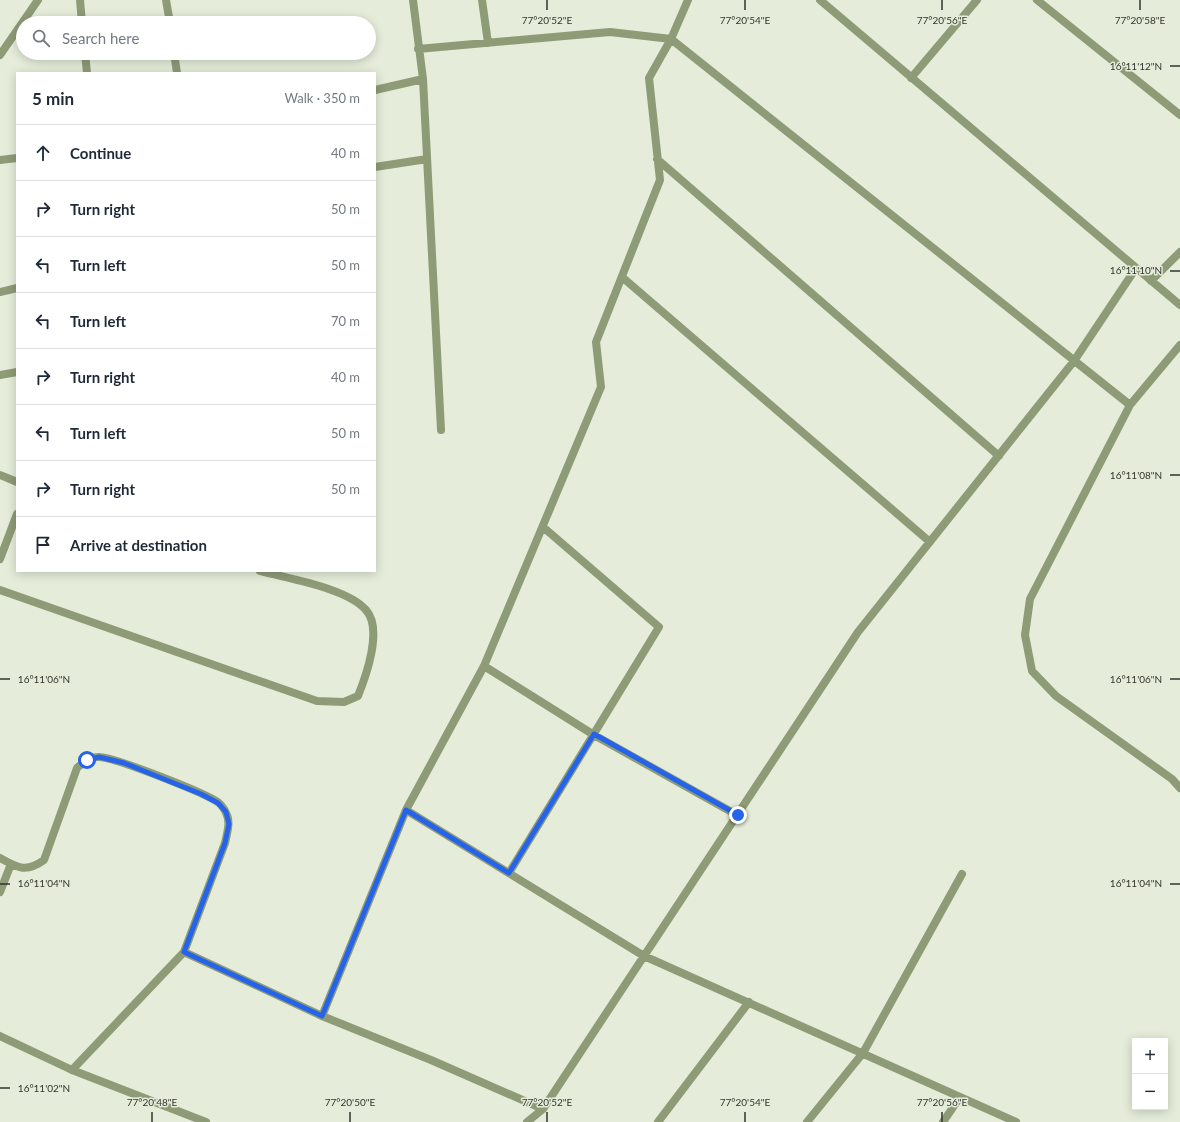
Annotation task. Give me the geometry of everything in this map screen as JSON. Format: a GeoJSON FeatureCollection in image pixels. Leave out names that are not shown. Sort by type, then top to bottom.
{"type":"FeatureCollection","features":[{"type":"Feature","properties":{"kind":"street"},"geometry":{"type":"LineString","coordinates":[[27,16],[38,0]]}},
{"type":"Feature","properties":{"kind":"street"},"geometry":{"type":"LineString","coordinates":[[80,0],[81,16]]}},
{"type":"Feature","properties":{"kind":"street"},"geometry":{"type":"LineString","coordinates":[[166,0],[169,16]]}},
{"type":"Feature","properties":{"kind":"street"},"geometry":{"type":"LineString","coordinates":[[413,0],[422,79],[441,430]]}},
{"type":"Feature","properties":{"kind":"street"},"geometry":{"type":"LineString","coordinates":[[482,0],[488,43]]}},
{"type":"Feature","properties":{"kind":"street"},"geometry":{"type":"LineString","coordinates":[[322,1016],[406,810],[484,666],[601,387],[596,342],[660,180],[649,78],[671,39],[688,0]]}},
{"type":"Feature","properties":{"kind":"street"},"geometry":{"type":"LineString","coordinates":[[911,78],[977,0]]}},
{"type":"Feature","properties":{"kind":"street"},"geometry":{"type":"LineString","coordinates":[[1037,0],[1180,115]]}},
{"type":"Feature","properties":{"kind":"street"},"geometry":{"type":"LineString","coordinates":[[823,1],[911,78],[1180,305]]}},
{"type":"Feature","properties":{"kind":"street"},"geometry":{"type":"LineString","coordinates":[[0,55],[16,32]]}},
{"type":"Feature","properties":{"kind":"street"},"geometry":{"type":"LineString","coordinates":[[418,49],[610,32],[671,39],[1130,405]]}},
{"type":"Feature","properties":{"kind":"street"},"geometry":{"type":"LineString","coordinates":[[86,60],[87,72]]}},
{"type":"Feature","properties":{"kind":"street"},"geometry":{"type":"LineString","coordinates":[[175,60],[177,72]]}},
{"type":"Feature","properties":{"kind":"street"},"geometry":{"type":"LineString","coordinates":[[376,90],[422,79]]}},
{"type":"Feature","properties":{"kind":"street"},"geometry":{"type":"LineString","coordinates":[[0,160],[16,158]]}},
{"type":"Feature","properties":{"kind":"street"},"geometry":{"type":"LineString","coordinates":[[376,167],[427,159]]}},
{"type":"Feature","properties":{"kind":"street"},"geometry":{"type":"LineString","coordinates":[[658,159],[999,456]]}},
{"type":"Feature","properties":{"kind":"street"},"geometry":{"type":"LineString","coordinates":[[1151,281],[1180,252]]}},
{"type":"Feature","properties":{"kind":"street"},"geometry":{"type":"LineString","coordinates":[[527,1122],[543,1109],[858,632],[1074,361],[1136,268]]}},
{"type":"Feature","properties":{"kind":"street"},"geometry":{"type":"LineString","coordinates":[[622,277],[930,542]]}},
{"type":"Feature","properties":{"kind":"street"},"geometry":{"type":"LineString","coordinates":[[0,292],[16,288]]}},
{"type":"Feature","properties":{"kind":"street"},"geometry":{"type":"LineString","coordinates":[[1180,345],[1130,405],[1030,599],[1025,635],[1032,671],[1056,696],[1172,779],[1180,788]]}},
{"type":"Feature","properties":{"kind":"street"},"geometry":{"type":"LineString","coordinates":[[0,375],[16,372]]}},
{"type":"Feature","properties":{"kind":"street"},"geometry":{"type":"LineString","coordinates":[[0,475],[16,482]]}},
{"type":"Feature","properties":{"kind":"street"},"geometry":{"type":"LineString","coordinates":[[0,559],[16,517]]}},
{"type":"Feature","properties":{"kind":"street"},"geometry":{"type":"LineString","coordinates":[[509,873],[659,628],[543,527]]}},
{"type":"Feature","properties":{"kind":"street"},"geometry":{"type":"LineString","coordinates":[[0,590],[317,701],[344,702],[358,696],[366,674],[372,647],[372,625],[367,610],[346,594],[264,572]]}},
{"type":"Feature","properties":{"kind":"street"},"geometry":{"type":"LineString","coordinates":[[484,666],[594,734],[738,815]]}},
{"type":"Feature","properties":{"kind":"street"},"geometry":{"type":"LineString","coordinates":[[0,858],[11,864],[24,868],[34,867],[44,860],[77,768],[87,760],[99,757],[124,763],[212,800],[218,803],[226,812],[229,824],[226,836],[184,952],[72,1070]]}},
{"type":"Feature","properties":{"kind":"street"},"geometry":{"type":"LineString","coordinates":[[406,810],[644,956],[1016,1122]]}},
{"type":"Feature","properties":{"kind":"street"},"geometry":{"type":"LineString","coordinates":[[0,892],[11,864]]}},
{"type":"Feature","properties":{"kind":"street"},"geometry":{"type":"LineString","coordinates":[[807,1122],[863,1053],[962,874]]}},
{"type":"Feature","properties":{"kind":"street"},"geometry":{"type":"LineString","coordinates":[[184,952],[322,1016],[431,1060],[543,1109]]}},
{"type":"Feature","properties":{"kind":"street"},"geometry":{"type":"LineString","coordinates":[[658,1122],[749,1002]]}},
{"type":"Feature","properties":{"kind":"street"},"geometry":{"type":"LineString","coordinates":[[0,1036],[72,1070],[206,1122]]}},
{"type":"Feature","properties":{"kind":"street"},"geometry":{"type":"LineString","coordinates":[[943,1122],[960,1097]]}},
{"type":"Feature","properties":{"kind":"route"},"geometry":{"type":"LineString","coordinates":[[87,760],[99,757],[124,763],[201,794],[218,803],[226,812],[229,824],[225,843],[184,952],[322,1016],[406,810],[509,873],[594,734],[738,815]]}}]}
